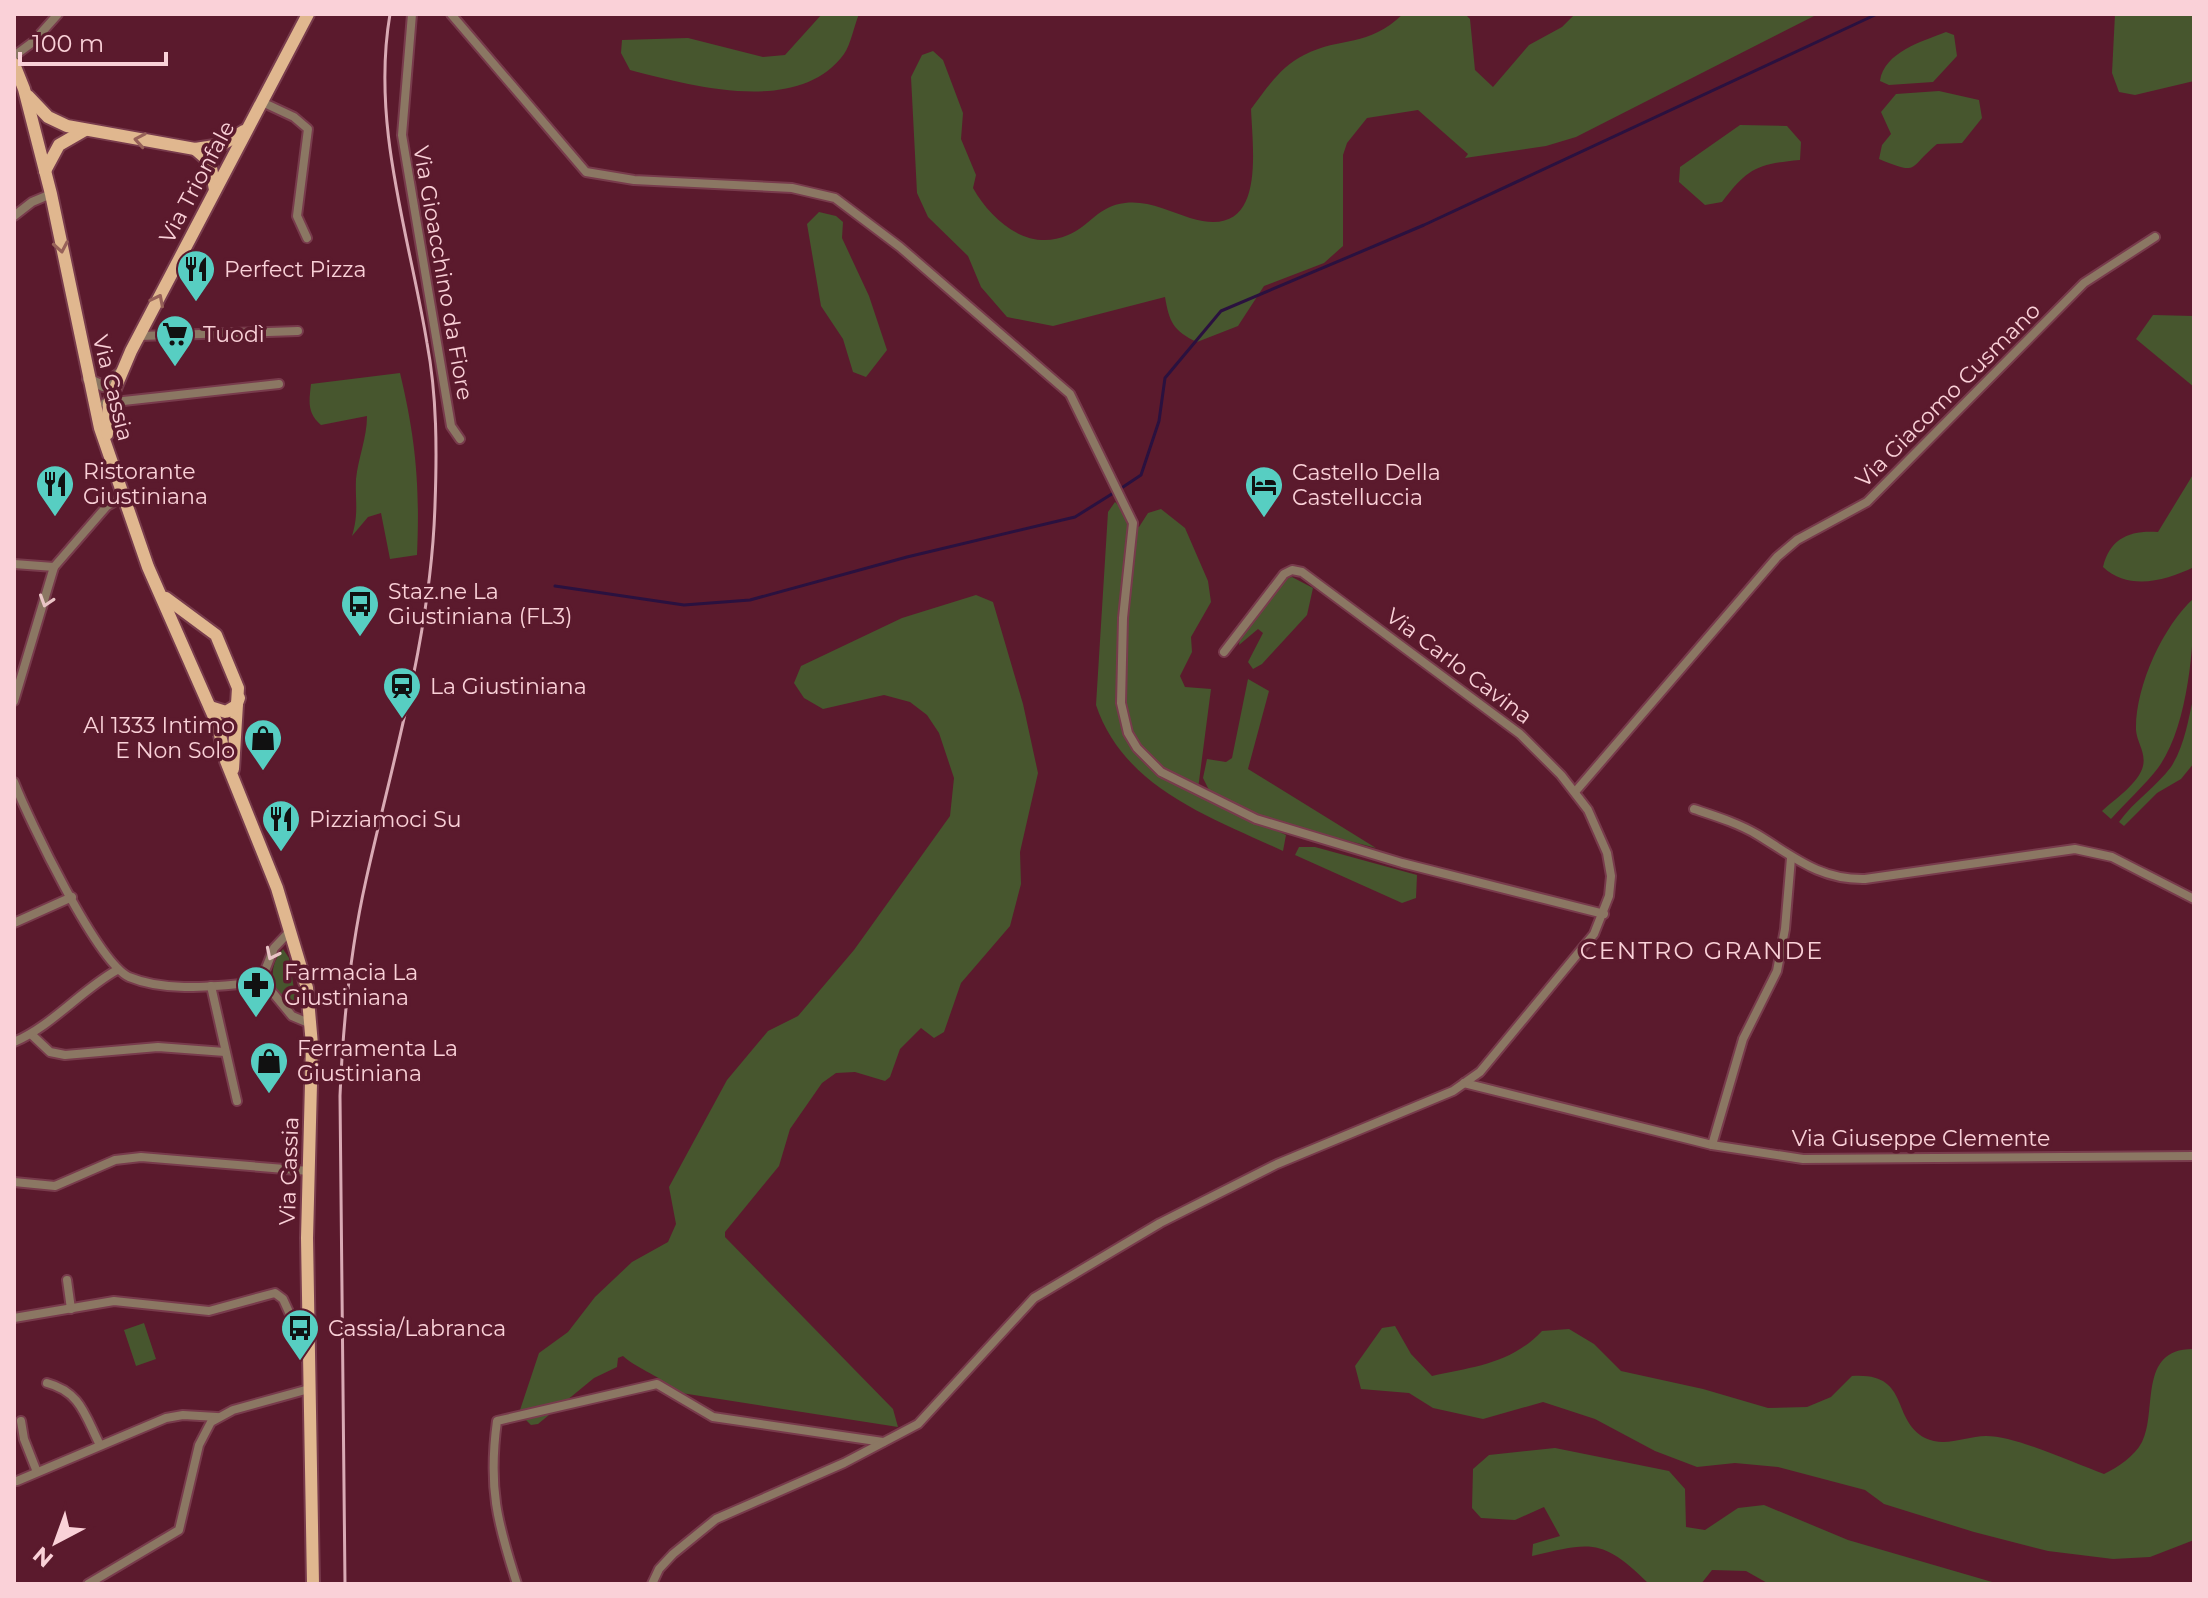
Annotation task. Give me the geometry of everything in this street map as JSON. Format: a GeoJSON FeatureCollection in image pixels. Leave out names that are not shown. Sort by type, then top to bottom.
{"type":"FeatureCollection","features":[{"type":"Feature","properties":{"kind":"main road","name":"Via Trionfale"},"geometry":{"type":"LineString","coordinates":[[108,449],[109,403],[123,370],[308,15]]}},
{"type":"Feature","properties":{"kind":"main road","name":"Via Cassia"},"geometry":{"type":"LineString","coordinates":[[14,64],[24,89],[51,194],[92,398],[123,497],[156,587],[210,707],[290,931],[307,988],[311,1024],[307,1326],[313,1584]]}},
{"type":"Feature","properties":{"kind":"main road"},"geometry":{"type":"LineString","coordinates":[[24,89],[48,117],[85,130],[195,149],[221,145],[249,126]]}},
{"type":"Feature","properties":{"kind":"main road"},"geometry":{"type":"LineString","coordinates":[[45,171],[56,147],[85,130]]}},
{"type":"Feature","properties":{"kind":"main road"},"geometry":{"type":"LineString","coordinates":[[195,149],[211,164],[214,193]]}},
{"type":"Feature","properties":{"kind":"main road","name":"Via Cassia"},"geometry":{"type":"LineString","coordinates":[[156,587],[179,611],[216,635],[238,688],[233,772]]}},
{"type":"Feature","properties":{"kind":"main road"},"geometry":{"type":"LineString","coordinates":[[184,644],[187,630],[201,625]]}},
{"type":"Feature","properties":{"kind":"main road"},"geometry":{"type":"LineString","coordinates":[[210,707],[226,712],[236,706],[239,698]]}},
{"type":"Feature","properties":{"kind":"street"},"geometry":{"type":"LineString","coordinates":[[14,56],[33,42],[58,14]]}},
{"type":"Feature","properties":{"kind":"street","name":"Via Gioacchino da Fiore"},"geometry":{"type":"LineString","coordinates":[[412,14],[402,135],[451,426],[460,439]]}},
{"type":"Feature","properties":{"kind":"street"},"geometry":{"type":"LineString","coordinates":[[451,14],[586,172],[634,180],[792,188],[835,198],[900,247],[1070,394],[1133,523],[1123,618],[1121,703],[1128,733],[1137,748],[1161,772],[1256,819],[1402,863],[1604,914],[1594,934],[1480,1072],[1464,1083],[1277,1164],[1160,1223],[1034,1298],[929,1415],[884,1442],[716,1519],[673,1554],[659,1569],[652,1584]]}},
{"type":"Feature","properties":{"kind":"street"},"geometry":{"type":"LineString","coordinates":[[262,102],[294,117],[308,129],[297,216],[307,238]]}},
{"type":"Feature","properties":{"kind":"street"},"geometry":{"type":"LineString","coordinates":[[14,216],[32,202],[51,194]]}},
{"type":"Feature","properties":{"kind":"street","name":"Via Giacomo Cusmano"},"geometry":{"type":"LineString","coordinates":[[1575,792],[1777,557],[1797,540],[1867,502],[2084,283],[2155,237]]}},
{"type":"Feature","properties":{"kind":"street"},"geometry":{"type":"LineString","coordinates":[[139,336],[298,331]]}},
{"type":"Feature","properties":{"kind":"street"},"geometry":{"type":"LineString","coordinates":[[88,379],[105,385],[123,370]]}},
{"type":"Feature","properties":{"kind":"street"},"geometry":{"type":"LineString","coordinates":[[92,398],[109,403],[279,384]]}},
{"type":"Feature","properties":{"kind":"street"},"geometry":{"type":"LineString","coordinates":[[14,701],[54,567],[107,506],[123,497]]}},
{"type":"Feature","properties":{"kind":"street"},"geometry":{"type":"LineString","coordinates":[[14,564],[36,563],[54,567]]}},
{"type":"Feature","properties":{"kind":"street","name":"Via Carlo Cavina"},"geometry":{"type":"LineString","coordinates":[[1224,652],[1282,576],[1290,570],[1298,570],[1520,734],[1575,792],[1588,810],[1607,853],[1611,876],[1604,914]]}},
{"type":"Feature","properties":{"kind":"street"},"geometry":{"type":"LineString","coordinates":[[14,782],[72,897],[117,970],[145,981],[211,986],[264,982]]}},
{"type":"Feature","properties":{"kind":"street"},"geometry":{"type":"LineString","coordinates":[[1694,809],[1757,834],[1791,858],[1827,875],[1865,879],[2075,849],[2112,857],[2194,899]]}},
{"type":"Feature","properties":{"kind":"street"},"geometry":{"type":"LineString","coordinates":[[1712,1145],[1743,1039],[1777,971],[1785,929],[1791,858]]}},
{"type":"Feature","properties":{"kind":"street"},"geometry":{"type":"LineString","coordinates":[[14,923],[72,897]]}},
{"type":"Feature","properties":{"kind":"street"},"geometry":{"type":"LineString","coordinates":[[290,931],[274,948],[264,973],[264,982],[292,1016],[311,1024]]}},
{"type":"Feature","properties":{"kind":"street"},"geometry":{"type":"LineString","coordinates":[[14,1042],[31,1034],[80,993],[117,970]]}},
{"type":"Feature","properties":{"kind":"street"},"geometry":{"type":"LineString","coordinates":[[211,986],[237,1101]]}},
{"type":"Feature","properties":{"kind":"street"},"geometry":{"type":"LineString","coordinates":[[31,1034],[56,1054],[158,1047],[225,1052]]}},
{"type":"Feature","properties":{"kind":"street","name":"Via Giuseppe Clemente"},"geometry":{"type":"LineString","coordinates":[[1464,1083],[1712,1145],[1803,1159],[2194,1156]]}},
{"type":"Feature","properties":{"kind":"street"},"geometry":{"type":"LineString","coordinates":[[14,1182],[55,1186],[115,1160],[141,1157],[309,1171]]}},
{"type":"Feature","properties":{"kind":"street"},"geometry":{"type":"LineString","coordinates":[[67,1280],[71,1309]]}},
{"type":"Feature","properties":{"kind":"street"},"geometry":{"type":"LineString","coordinates":[[14,1318],[114,1301],[209,1311],[276,1293],[293,1321],[307,1326]]}},
{"type":"Feature","properties":{"kind":"street"},"geometry":{"type":"LineString","coordinates":[[47,1383],[65,1388],[75,1396],[100,1445]]}},
{"type":"Feature","properties":{"kind":"street"},"geometry":{"type":"LineString","coordinates":[[517,1584],[496,1512],[492,1458],[497,1421],[657,1384],[713,1417],[884,1442]]}},
{"type":"Feature","properties":{"kind":"street"},"geometry":{"type":"LineString","coordinates":[[17,1481],[166,1418],[183,1415],[217,1417],[309,1389]]}},
{"type":"Feature","properties":{"kind":"street"},"geometry":{"type":"LineString","coordinates":[[88,1584],[152,1549],[180,1528],[199,1445],[206,1428],[217,1417]]}},
{"type":"Feature","properties":{"kind":"street"},"geometry":{"type":"LineString","coordinates":[[21,1421],[24,1439],[37,1472]]}},
{"type":"Feature","properties":{"kind":"green space"},"geometry":{"type":"Polygon","coordinates":[[[822,14],[859,14],[844,54],[824,73],[800,85],[773,91],[713,88],[630,70],[621,53],[622,40],[688,38],[763,57],[785,55],[822,14]]]}},
{"type":"Feature","properties":{"kind":"green space"},"geometry":{"type":"Polygon","coordinates":[[[1403,14],[1465,14],[1470,19],[1475,70],[1493,87],[1529,45],[1562,27],[1575,14],[1818,14],[1576,137],[1546,146],[1465,158],[1468,154],[1418,110],[1367,118],[1347,143],[1343,155],[1343,246],[1324,263],[1264,286],[1238,326],[1197,342],[1182,334],[1174,324],[1165,297],[1053,326],[1007,317],[981,287],[968,256],[928,217],[917,193],[911,77],[922,55],[933,51],[943,60],[963,113],[961,139],[976,175],[973,188],[1000,222],[1012,230],[1039,240],[1053,239],[1076,231],[1108,208],[1133,202],[1190,218],[1215,222],[1232,218],[1243,206],[1250,190],[1253,170],[1251,109],[1275,78],[1304,55],[1366,37],[1390,25],[1403,14]]]}},
{"type":"Feature","properties":{"kind":"green space"},"geometry":{"type":"Polygon","coordinates":[[[2115,14],[2194,14],[2194,81],[2135,95],[2119,92],[2112,73],[2115,14]]]}},
{"type":"Feature","properties":{"kind":"green space"},"geometry":{"type":"Polygon","coordinates":[[[1946,32],[1954,35],[1957,56],[1933,82],[1889,85],[1880,81],[1883,71],[1897,55],[1946,32]]]}},
{"type":"Feature","properties":{"kind":"green space"},"geometry":{"type":"Polygon","coordinates":[[[1939,91],[1979,100],[1982,118],[1962,143],[1937,144],[1917,164],[1908,168],[1879,159],[1882,145],[1891,134],[1881,112],[1896,94],[1939,91]]]}},
{"type":"Feature","properties":{"kind":"green space"},"geometry":{"type":"Polygon","coordinates":[[[1740,125],[1787,126],[1801,142],[1800,160],[1763,166],[1739,182],[1722,202],[1705,205],[1679,182],[1680,167],[1740,125]]]}},
{"type":"Feature","properties":{"kind":"green space"},"geometry":{"type":"Polygon","coordinates":[[[819,212],[836,216],[843,222],[842,238],[869,296],[887,350],[866,377],[853,372],[843,339],[821,306],[807,224],[819,212]]]}},
{"type":"Feature","properties":{"kind":"green space"},"geometry":{"type":"Polygon","coordinates":[[[2153,315],[2194,316],[2194,387],[2136,339],[2153,315]]]}},
{"type":"Feature","properties":{"kind":"green space"},"geometry":{"type":"Polygon","coordinates":[[[400,373],[416,463],[417,555],[390,559],[381,513],[368,517],[352,536],[356,514],[356,479],[367,416],[321,425],[311,412],[310,396],[311,384],[400,373]]]}},
{"type":"Feature","properties":{"kind":"green space"},"geometry":{"type":"Polygon","coordinates":[[[2194,473],[2194,567],[2159,579],[2136,581],[2124,579],[2103,567],[2111,549],[2123,538],[2158,532],[2194,473]]]}},
{"type":"Feature","properties":{"kind":"green space"},"geometry":{"type":"Polygon","coordinates":[[[1115,502],[1127,513],[1133,528],[1139,527],[1148,513],[1161,509],[1185,528],[1208,581],[1211,602],[1191,637],[1192,652],[1180,676],[1185,687],[1211,689],[1198,789],[1211,801],[1286,835],[1283,851],[1199,812],[1173,796],[1148,779],[1109,734],[1096,705],[1108,512],[1115,502]]]}},
{"type":"Feature","properties":{"kind":"green space"},"geometry":{"type":"Polygon","coordinates":[[[1292,577],[1313,588],[1307,615],[1262,664],[1253,669],[1248,662],[1263,633],[1258,629],[1239,645],[1240,637],[1286,579],[1292,577]]]}},
{"type":"Feature","properties":{"kind":"green space"},"geometry":{"type":"Polygon","coordinates":[[[976,595],[993,602],[1023,704],[1038,773],[1020,852],[1021,884],[1010,926],[961,983],[944,1032],[934,1038],[921,1028],[900,1049],[890,1077],[885,1081],[855,1072],[836,1073],[822,1083],[790,1129],[779,1166],[725,1232],[725,1237],[893,1409],[898,1427],[675,1392],[623,1356],[618,1358],[617,1367],[594,1378],[538,1424],[531,1425],[519,1413],[539,1353],[568,1332],[595,1297],[632,1262],[668,1242],[676,1224],[669,1187],[727,1080],[768,1031],[798,1016],[854,950],[950,816],[954,778],[939,733],[927,715],[910,702],[884,695],[823,709],[804,698],[794,683],[801,666],[902,618],[976,595]]]}},
{"type":"Feature","properties":{"kind":"green space"},"geometry":{"type":"Polygon","coordinates":[[[2194,598],[2191,663],[2176,731],[2158,768],[2111,819],[2102,811],[2132,785],[2143,766],[2136,730],[2137,713],[2153,658],[2172,624],[2194,598]]]}},
{"type":"Feature","properties":{"kind":"green space"},"geometry":{"type":"Polygon","coordinates":[[[1248,679],[1269,691],[1248,769],[1376,848],[1272,821],[1209,790],[1203,778],[1207,759],[1226,762],[1232,758],[1248,679]]]}},
{"type":"Feature","properties":{"kind":"green space"},"geometry":{"type":"Polygon","coordinates":[[[2194,695],[2194,763],[2181,779],[2157,793],[2124,826],[2119,822],[2176,759],[2194,695]]]}},
{"type":"Feature","properties":{"kind":"green space"},"geometry":{"type":"Polygon","coordinates":[[[1299,847],[1315,847],[1417,875],[1416,898],[1402,903],[1295,855],[1299,847]]]}},
{"type":"Feature","properties":{"kind":"green space"},"geometry":{"type":"Polygon","coordinates":[[[283,949],[289,958],[297,1008],[282,996],[274,982],[274,966],[283,949]]]}},
{"type":"Feature","properties":{"kind":"green space"},"geometry":{"type":"Polygon","coordinates":[[[144,1323],[156,1359],[136,1366],[124,1330],[144,1323]]]}},
{"type":"Feature","properties":{"kind":"green space"},"geometry":{"type":"Polygon","coordinates":[[[1395,1326],[1411,1354],[1432,1376],[1477,1367],[1504,1357],[1518,1351],[1542,1331],[1569,1329],[1594,1344],[1621,1371],[1703,1389],[1768,1408],[1807,1407],[1831,1397],[1852,1376],[1871,1377],[1883,1381],[1892,1389],[1907,1420],[1925,1438],[1940,1442],[1978,1436],[1998,1437],[2029,1445],[2104,1474],[2125,1461],[2142,1442],[2153,1384],[2164,1359],[2176,1351],[2194,1349],[2194,1540],[2150,1557],[2113,1559],[2048,1551],[1884,1504],[1865,1490],[1778,1467],[1735,1463],[1697,1467],[1655,1451],[1595,1419],[1543,1402],[1483,1419],[1433,1408],[1409,1393],[1361,1389],[1355,1366],[1382,1328],[1395,1326]]]}},
{"type":"Feature","properties":{"kind":"green space"},"geometry":{"type":"Polygon","coordinates":[[[1555,1448],[1669,1471],[1685,1489],[1686,1527],[1705,1530],[1738,1508],[1764,1505],[1848,1540],[1999,1584],[1769,1584],[1746,1571],[1712,1570],[1701,1584],[1649,1584],[1619,1558],[1595,1548],[1569,1548],[1532,1556],[1533,1544],[1560,1536],[1544,1507],[1515,1520],[1481,1518],[1472,1508],[1473,1469],[1489,1455],[1555,1448]]]}},
{"type":"Feature","properties":{"kind":"waterway"},"geometry":{"type":"LineString","coordinates":[[1123,487],[1141,475],[1159,421],[1165,378],[1221,311],[1424,225],[1877,14]]}},
{"type":"Feature","properties":{"kind":"waterway"},"geometry":{"type":"LineString","coordinates":[[555,586],[684,605],[750,600],[907,557],[1075,517],[1115,492]]}},
{"type":"Feature","properties":{"kind":"railway"},"geometry":{"type":"LineString","coordinates":[[345,1584],[340,1096],[343,1041],[360,907],[419,647],[432,553],[436,485],[433,383],[389,138],[385,56],[390,14]]}},
{"type":"Feature","properties":{"kind":"place","name":"Perfect Pizza"},"geometry":{"type":"Point","coordinates":[196,303]}},
{"type":"Feature","properties":{"kind":"place","name":"Tuodì"},"geometry":{"type":"Point","coordinates":[175,368]}},
{"type":"Feature","properties":{"kind":"place","name":"Ristorante Giustiniana"},"geometry":{"type":"Point","coordinates":[55,518]}},
{"type":"Feature","properties":{"kind":"place","name":"Castello Della Castelluccia"},"geometry":{"type":"Point","coordinates":[1264,519]}},
{"type":"Feature","properties":{"kind":"place","name":"Staz.ne La Giustiniana (FL3)"},"geometry":{"type":"Point","coordinates":[360,638]}},
{"type":"Feature","properties":{"kind":"place","name":"La Giustiniana"},"geometry":{"type":"Point","coordinates":[402,720]}},
{"type":"Feature","properties":{"kind":"place","name":"Al 1333 Intimo E Non Solo"},"geometry":{"type":"Point","coordinates":[263,772]}},
{"type":"Feature","properties":{"kind":"place","name":"Pizziamoci Su"},"geometry":{"type":"Point","coordinates":[281,853]}},
{"type":"Feature","properties":{"kind":"place","name":"Farmacia La Giustiniana"},"geometry":{"type":"Point","coordinates":[256,1019]}},
{"type":"Feature","properties":{"kind":"place","name":"Ferramenta La Giustiniana"},"geometry":{"type":"Point","coordinates":[269,1095]}},
{"type":"Feature","properties":{"kind":"place","name":"Cassia/Labranca"},"geometry":{"type":"Point","coordinates":[300,1362]}},
{"type":"Feature","properties":{"kind":"district","name":"CENTRO GRANDE"},"geometry":{"type":"Point","coordinates":[1702,950]}}]}
